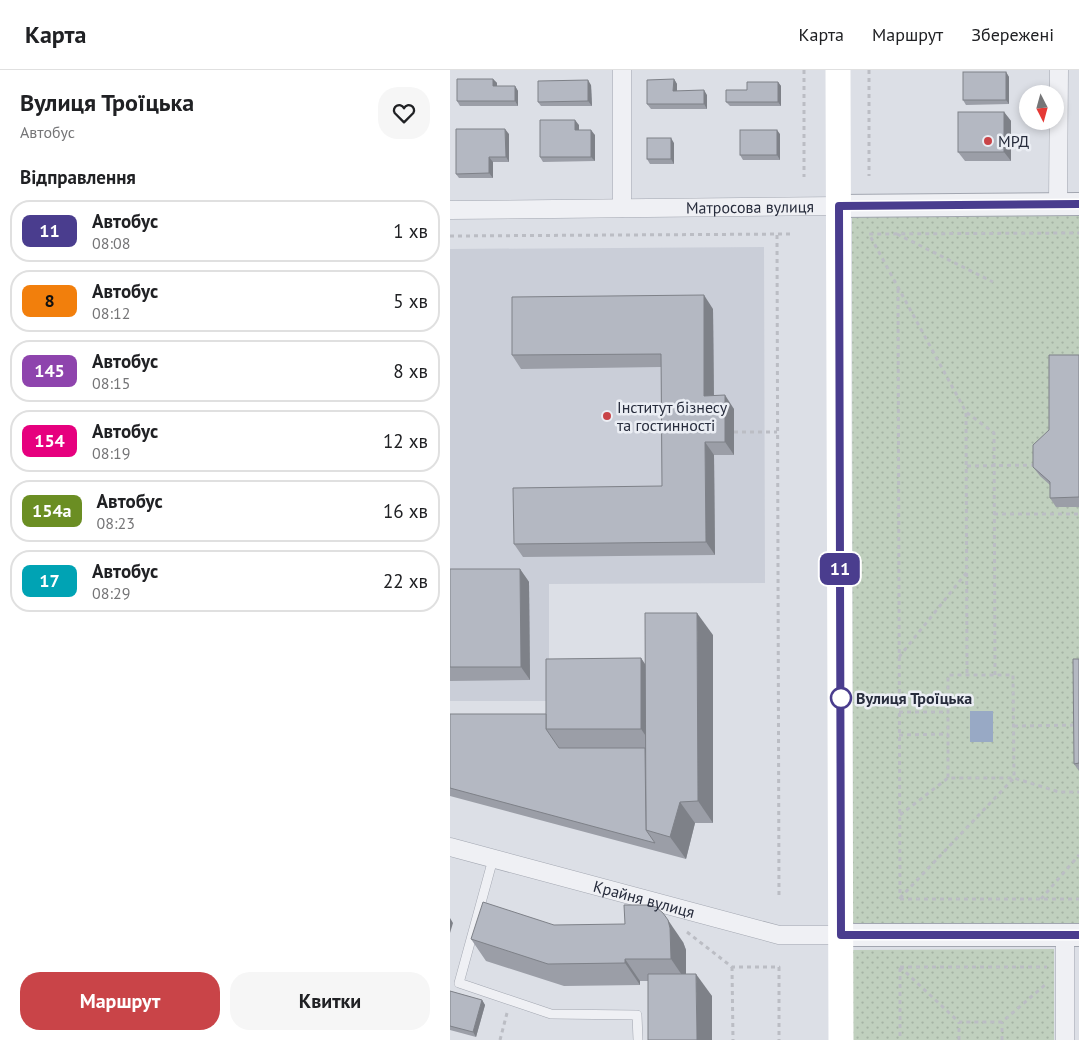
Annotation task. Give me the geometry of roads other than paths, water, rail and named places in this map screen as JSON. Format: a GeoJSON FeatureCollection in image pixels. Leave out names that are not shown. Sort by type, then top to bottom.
{"type":"FeatureCollection","features":[{"type":"Feature","properties":{"kind":"main road"},"geometry":{"type":"LineString","coordinates":[[838,70],[841,1040]]}},
{"type":"Feature","properties":{"kind":"street"},"geometry":{"type":"LineString","coordinates":[[622,70],[622,208]]}},
{"type":"Feature","properties":{"kind":"street"},"geometry":{"type":"LineString","coordinates":[[1058,70],[1069,204]]}},
{"type":"Feature","properties":{"kind":"street","name":"Матросова вулиця"},"geometry":{"type":"LineString","coordinates":[[450,210],[1069,204]]}},
{"type":"Feature","properties":{"kind":"street","name":"Крайня вулиця"},"geometry":{"type":"LineString","coordinates":[[450,847],[779,935],[841,935]]}},
{"type":"Feature","properties":{"kind":"street"},"geometry":{"type":"LineString","coordinates":[[841,935],[1072,935],[1065,967],[1065,1040]]}},
{"type":"Feature","properties":{"kind":"lane"},"geometry":{"type":"LineString","coordinates":[[493,858],[459,983],[551,1014],[638,1015],[638,1040]]}},
{"type":"Feature","properties":{"kind":"water"},"geometry":{"type":"Polygon","coordinates":[[[970,711],[993,711],[993,742],[970,742],[970,711]]]}},
{"type":"Feature","properties":{"kind":"place","name":"МРД"},"geometry":{"type":"Point","coordinates":[988,141]}},
{"type":"Feature","properties":{"kind":"place","name":"Інститут бізнесу та гостинності"},"geometry":{"type":"Point","coordinates":[607,416]}},
{"type":"Feature","properties":{"kind":"place","name":"Вулиця Троїцька"},"geometry":{"type":"Point","coordinates":[841,698]}}]}
